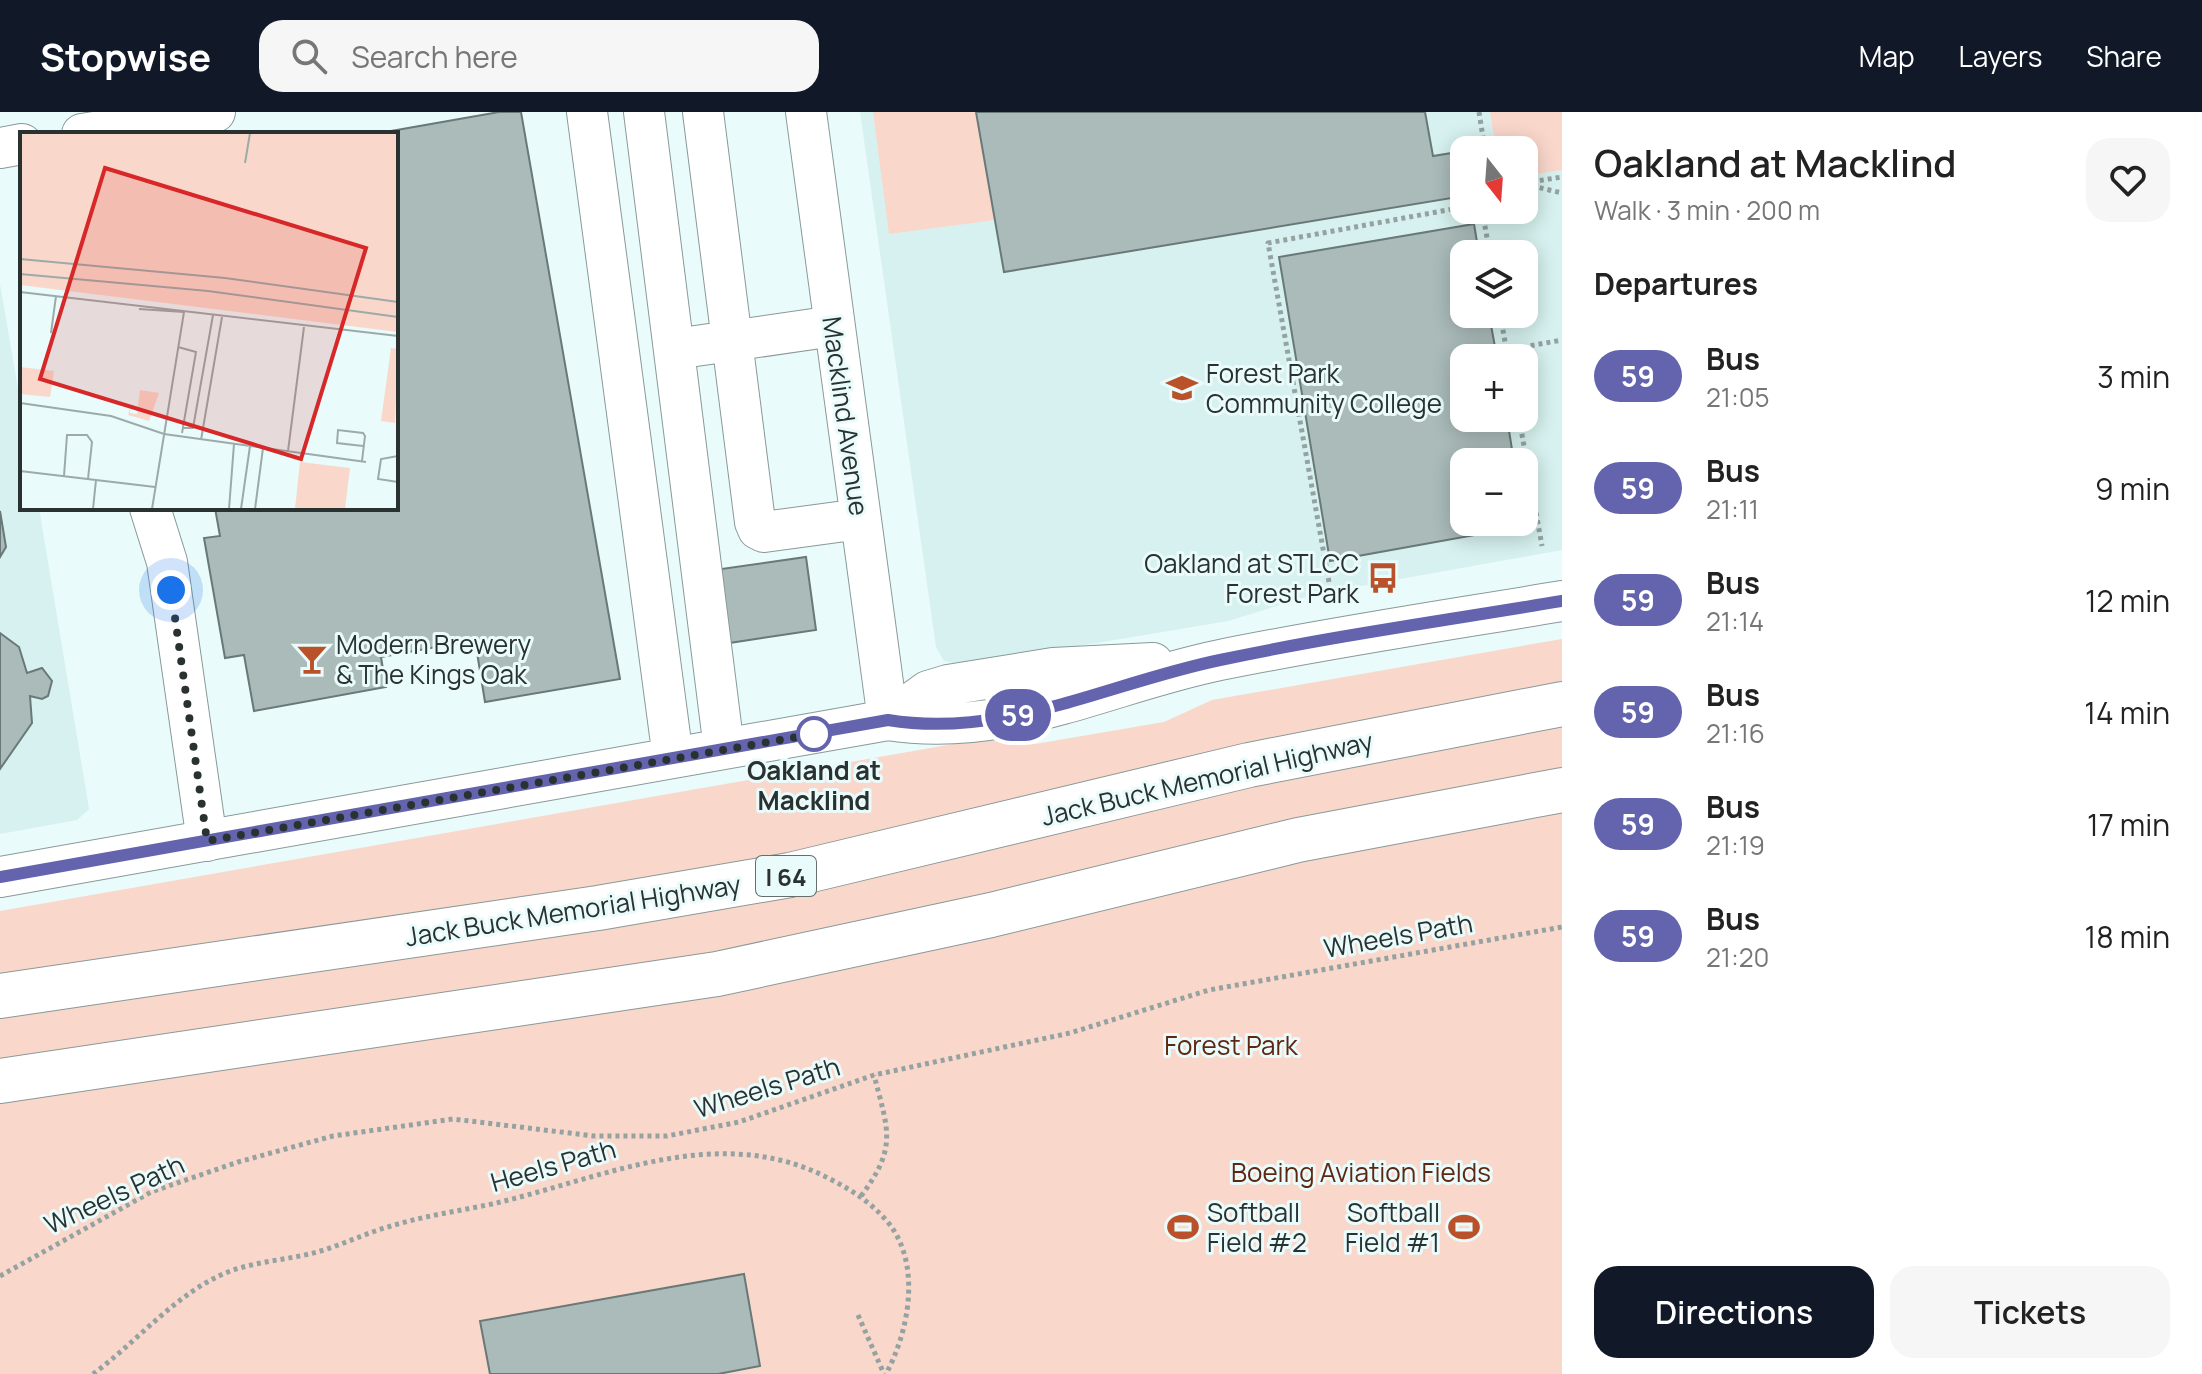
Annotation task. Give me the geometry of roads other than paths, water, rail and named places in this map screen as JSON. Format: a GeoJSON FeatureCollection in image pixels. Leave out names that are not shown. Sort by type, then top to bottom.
{"type":"FeatureCollection","features":[{"type":"Feature","properties":{"kind":"highway","name":"Jack Buck Memorial Highway"},"geometry":{"type":"LineString","coordinates":[[0,996],[611,906],[790,875],[1235,768],[1562,704]]}},
{"type":"Feature","properties":{"kind":"highway"},"geometry":{"type":"LineString","coordinates":[[0,1081],[717,974],[977,918],[1298,840],[1562,790]]}},
{"type":"Feature","properties":{"kind":"street"},"geometry":{"type":"LineString","coordinates":[[95,132],[215,112]]}},
{"type":"Feature","properties":{"kind":"street"},"geometry":{"type":"LineString","coordinates":[[587,112],[673,758]]}},
{"type":"Feature","properties":{"kind":"street"},"geometry":{"type":"LineString","coordinates":[[644,112],[675,349],[679,415],[724,749]]}},
{"type":"Feature","properties":{"kind":"street"},"geometry":{"type":"LineString","coordinates":[[703,112],[758,529],[764,532],[860,519]]}},
{"type":"Feature","properties":{"kind":"street","name":"Macklind Avenue"},"geometry":{"type":"LineString","coordinates":[[806,112],[888,720]]}},
{"type":"Feature","properties":{"kind":"street"},"geometry":{"type":"LineString","coordinates":[[0,148],[20,144]]}},
{"type":"Feature","properties":{"kind":"street"},"geometry":{"type":"LineString","coordinates":[[675,349],[834,326]]}},
{"type":"Feature","properties":{"kind":"street"},"geometry":{"type":"LineString","coordinates":[[151,510],[167,562],[207,841]]}},
{"type":"Feature","properties":{"kind":"street"},"geometry":{"type":"LineString","coordinates":[[0,877],[888,720],[934,727],[1029,713],[1217,660],[1562,601]]}},
{"type":"Feature","properties":{"kind":"place","name":"Forest Park Community College"},"geometry":{"type":"Point","coordinates":[1182,388]}},
{"type":"Feature","properties":{"kind":"place","name":"Oakland at STLCC Forest Park"},"geometry":{"type":"Point","coordinates":[1383,578]}},
{"type":"Feature","properties":{"kind":"place","name":"Modern Brewery & The Kings Oak"},"geometry":{"type":"Point","coordinates":[312,659]}},
{"type":"Feature","properties":{"kind":"place","name":"Oakland at Macklind"},"geometry":{"type":"Point","coordinates":[814,734]}},
{"type":"Feature","properties":{"kind":"place","name":"Softball Field #2"},"geometry":{"type":"Point","coordinates":[1183,1227]}},
{"type":"Feature","properties":{"kind":"place","name":"Softball Field #1"},"geometry":{"type":"Point","coordinates":[1464,1227]}},
{"type":"Feature","properties":{"kind":"park label","name":"Forest Park"},"geometry":{"type":"Point","coordinates":[1231,1045]}},
{"type":"Feature","properties":{"kind":"park label","name":"Boeing Aviation Fields"},"geometry":{"type":"Point","coordinates":[1361,1172]}}]}
